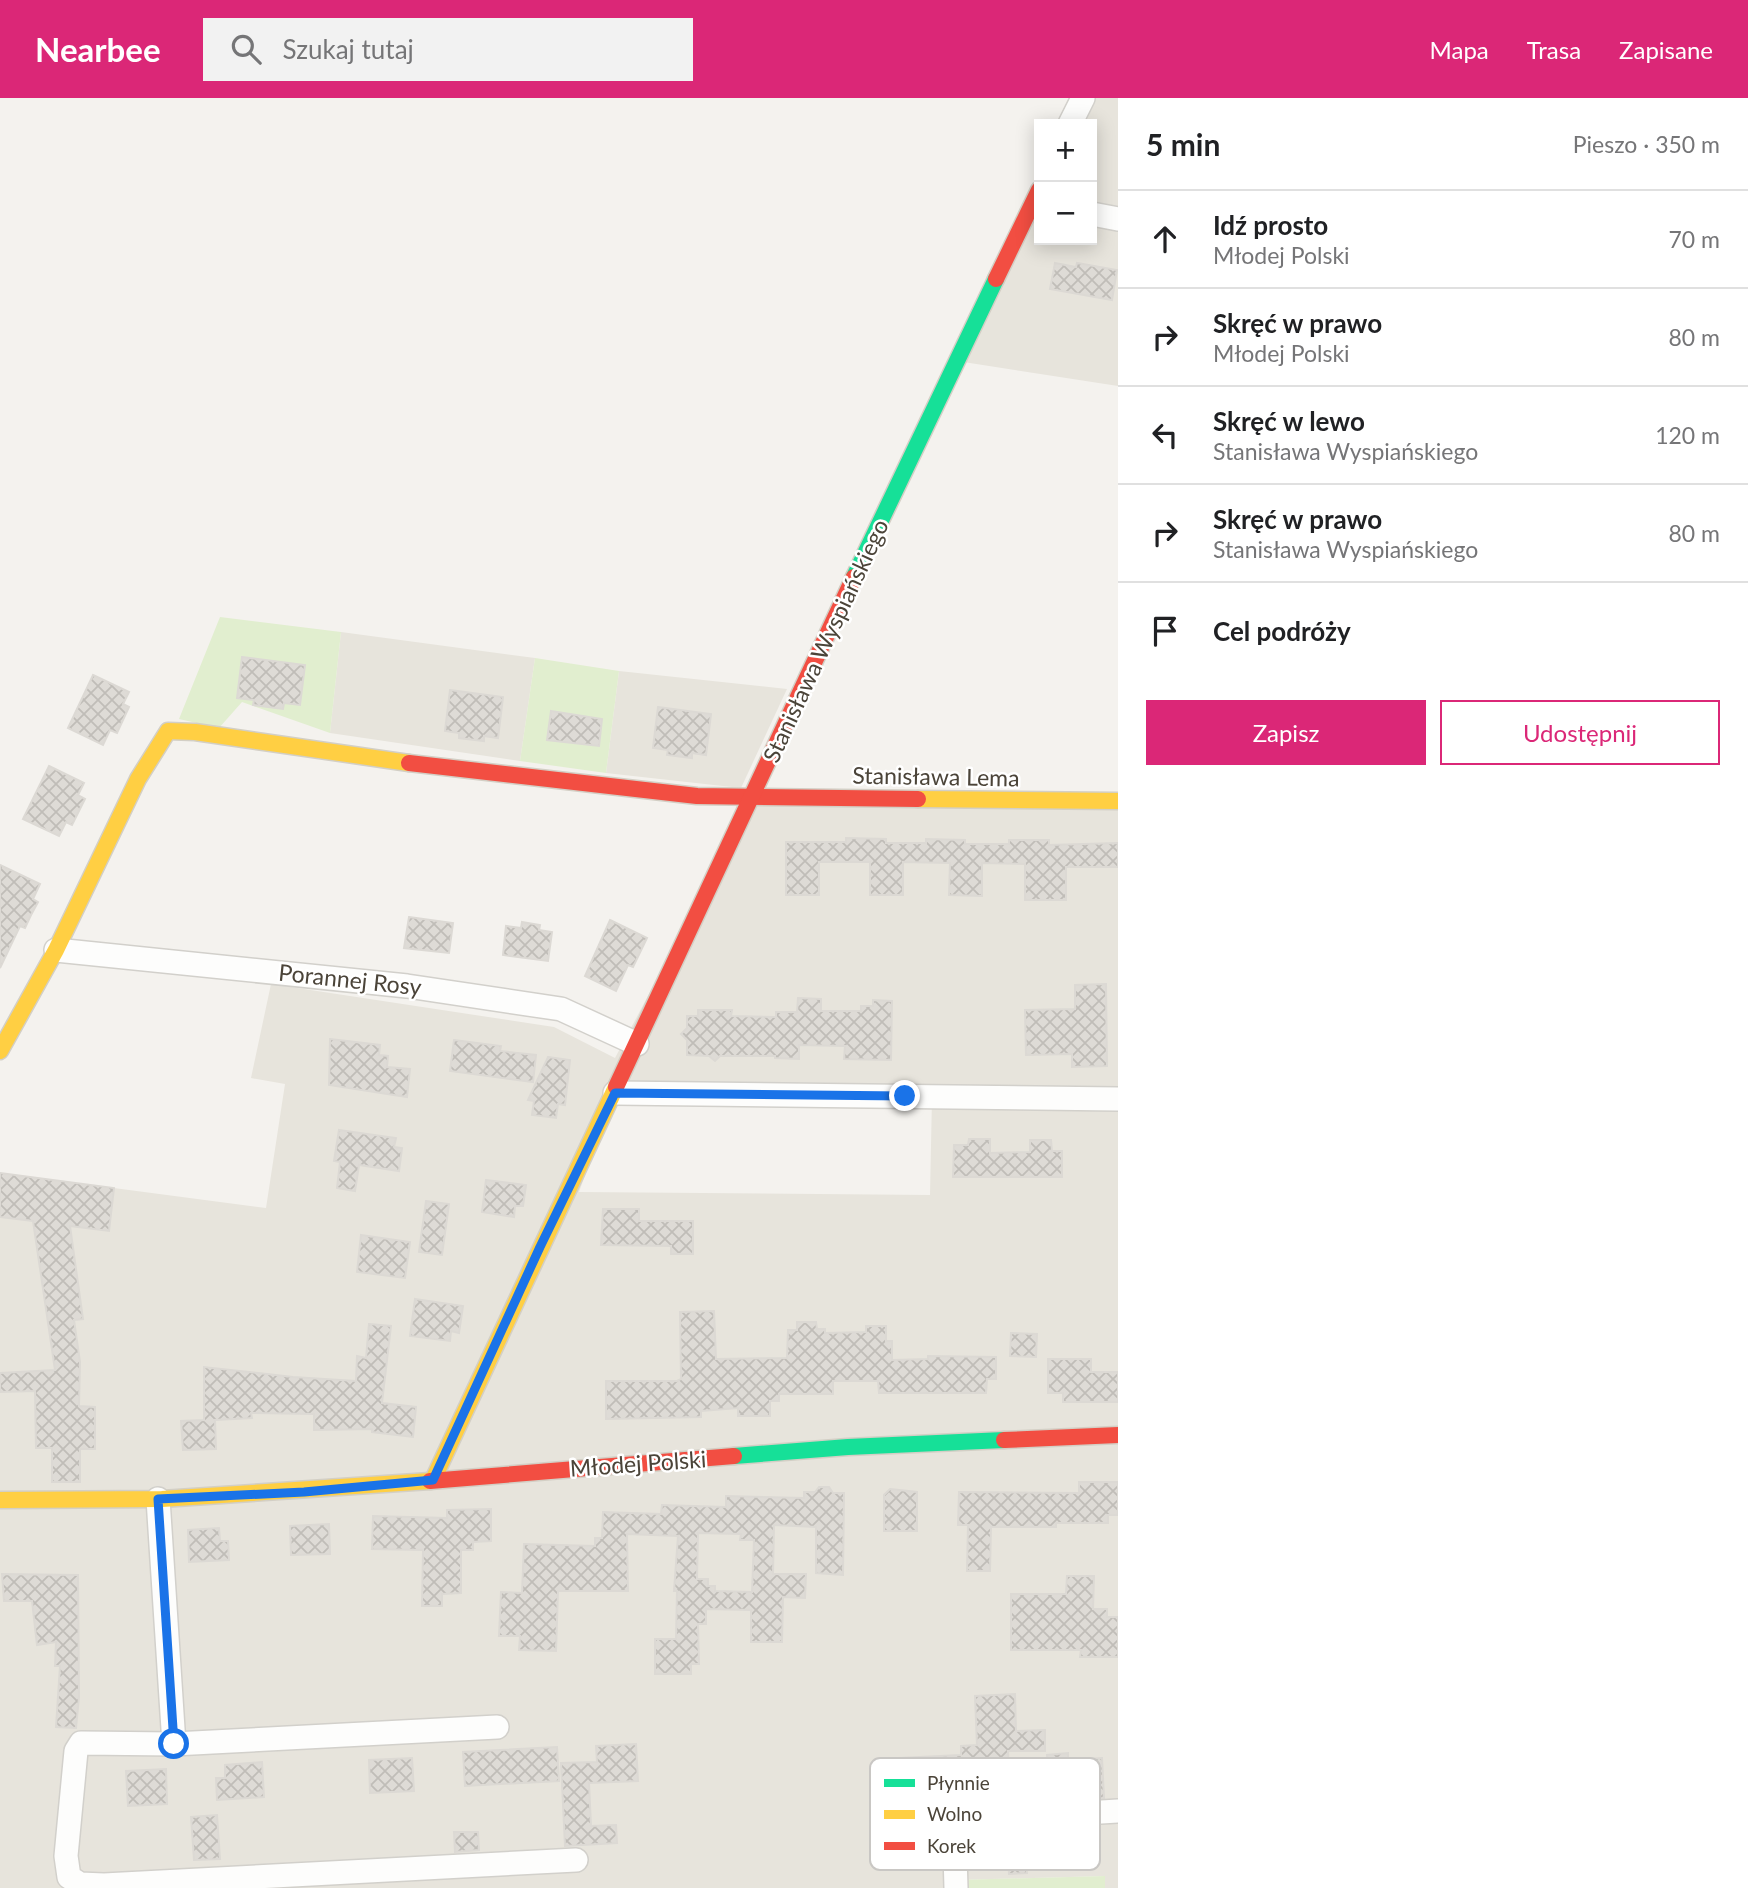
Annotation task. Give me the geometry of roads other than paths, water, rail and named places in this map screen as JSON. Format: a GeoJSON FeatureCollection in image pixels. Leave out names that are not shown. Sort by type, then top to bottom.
{"type":"FeatureCollection","features":[{"type":"Feature","properties":{"kind":"street"},"geometry":{"type":"LineString","coordinates":[[1072,119],[1083,98]]}},
{"type":"Feature","properties":{"kind":"street","name":"Stanisława Wyspiańskiego"},"geometry":{"type":"LineString","coordinates":[[433,1480],[540,1247],[753,798],[802,687],[1034,205]]}},
{"type":"Feature","properties":{"kind":"street"},"geometry":{"type":"LineString","coordinates":[[1097,215],[1118,219]]}},
{"type":"Feature","properties":{"kind":"street","name":"Stanisława Lema"},"geometry":{"type":"LineString","coordinates":[[56,950],[138,779],[168,731],[195,732],[697,796],[1118,801]]}},
{"type":"Feature","properties":{"kind":"street"},"geometry":{"type":"LineString","coordinates":[[0,1051],[56,950]]}},
{"type":"Feature","properties":{"kind":"street","name":"Porannej Rosy"},"geometry":{"type":"LineString","coordinates":[[56,950],[407,986],[561,1009],[636,1044]]}},
{"type":"Feature","properties":{"kind":"street"},"geometry":{"type":"LineString","coordinates":[[615,1093],[1118,1099]]}},
{"type":"Feature","properties":{"kind":"street","name":"Młodej Polski"},"geometry":{"type":"LineString","coordinates":[[0,1500],[158,1499],[304,1492],[900,1445],[1118,1435]]}},
{"type":"Feature","properties":{"kind":"street"},"geometry":{"type":"LineString","coordinates":[[158,1499],[174,1744]]}},
{"type":"Feature","properties":{"kind":"street"},"geometry":{"type":"LineString","coordinates":[[497,1727],[174,1744],[81,1743],[76,1751],[68,1830],[66,1857],[69,1877],[80,1884],[104,1885],[576,1860]]}},
{"type":"Feature","properties":{"kind":"street"},"geometry":{"type":"LineString","coordinates":[[1100,1812],[1118,1811]]}},
{"type":"Feature","properties":{"kind":"street"},"geometry":{"type":"LineString","coordinates":[[955,1870],[956,1888]]}}]}
